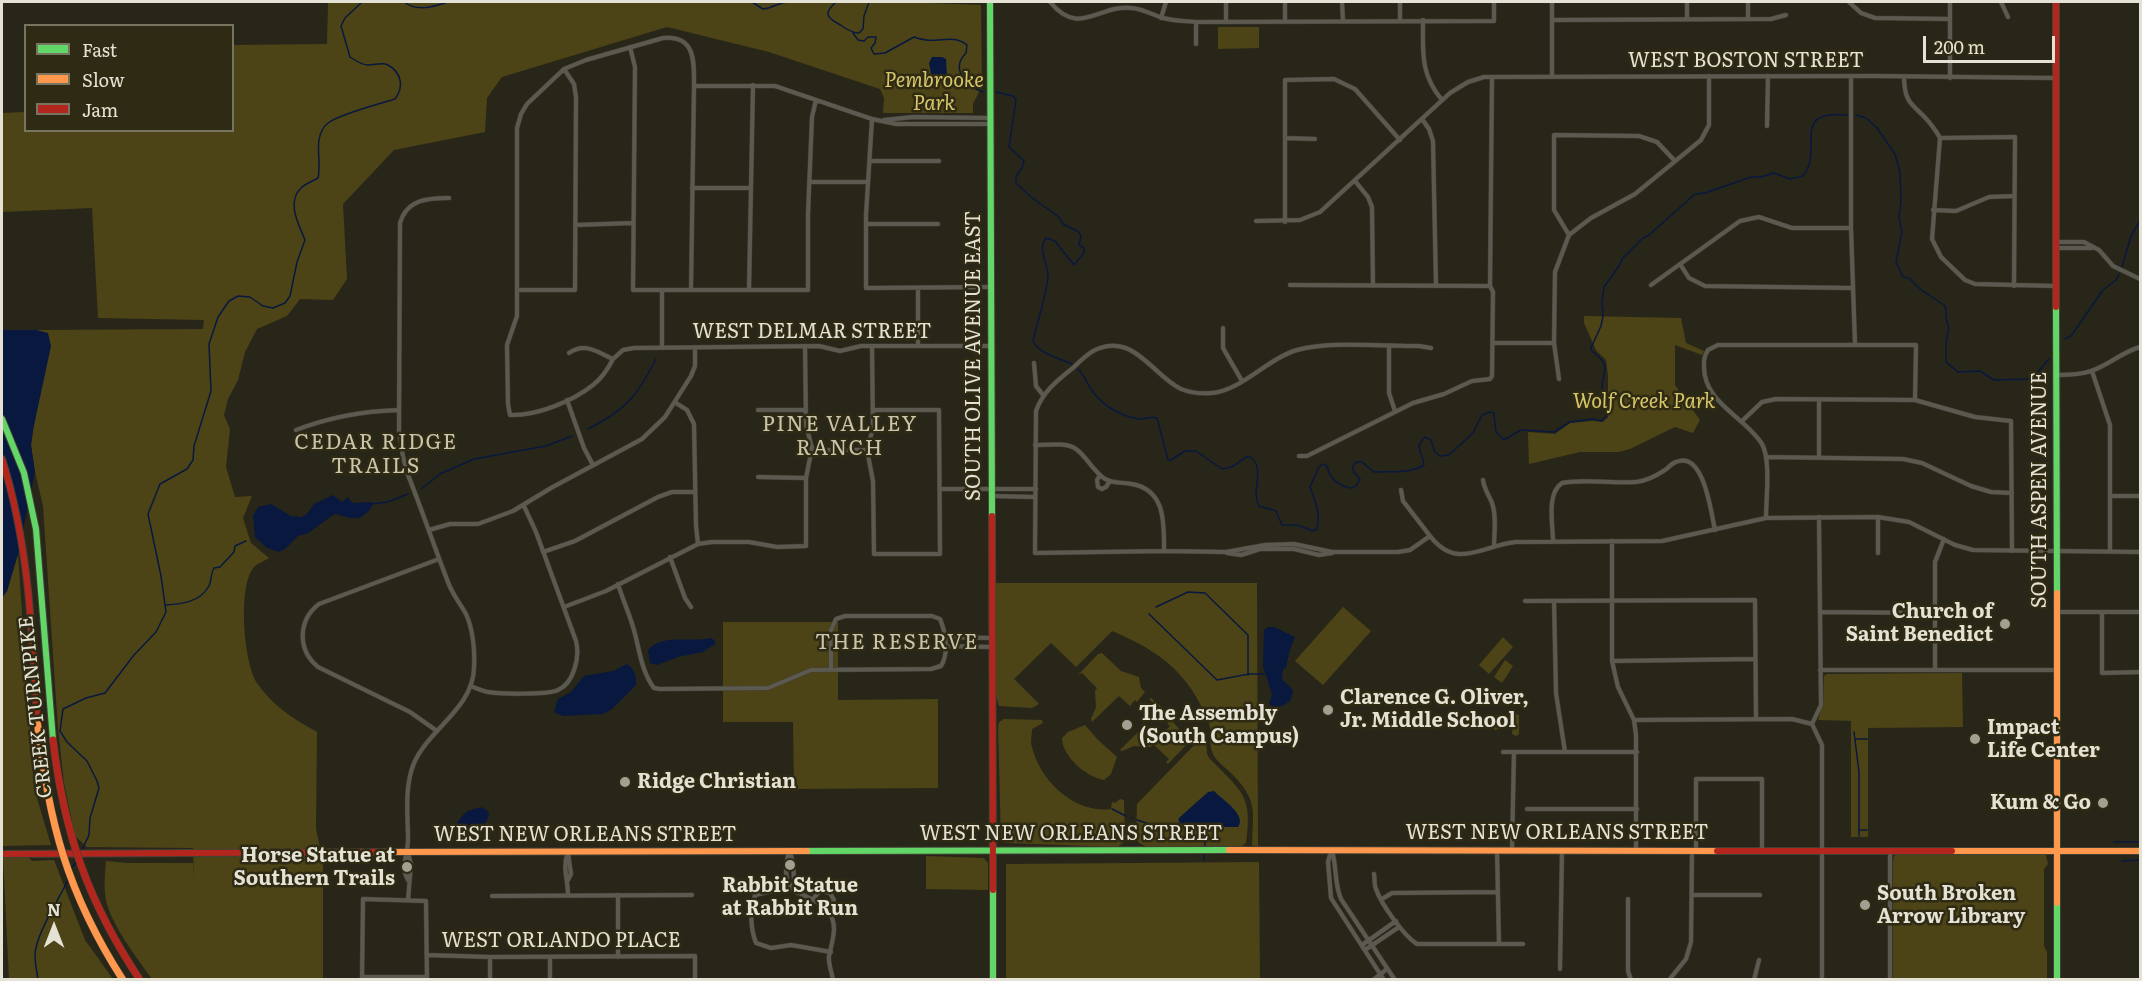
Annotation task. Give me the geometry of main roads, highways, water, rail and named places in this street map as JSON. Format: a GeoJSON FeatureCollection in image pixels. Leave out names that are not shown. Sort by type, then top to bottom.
{"type":"FeatureCollection","features":[{"type":"Feature","properties":{"kind":"main road","name":"SOUTH OLIVE AVENUE EAST"},"geometry":{"type":"LineString","coordinates":[[990,2],[993,980]]}},
{"type":"Feature","properties":{"kind":"main road","name":"SOUTH ASPEN AVENUE"},"geometry":{"type":"LineString","coordinates":[[2056,2],[2057,980]]}},
{"type":"Feature","properties":{"kind":"main road","name":"CREEK TURNPIKE"},"geometry":{"type":"LineString","coordinates":[[2,419],[24,473],[36,529],[54,749],[66,822],[79,865],[96,907],[113,939],[140,980]]}},
{"type":"Feature","properties":{"kind":"main road","name":"CREEK TURNPIKE"},"geometry":{"type":"LineString","coordinates":[[2,459],[14,495],[24,546],[41,761],[52,824],[63,861],[78,898],[102,947],[123,980]]}},
{"type":"Feature","properties":{"kind":"main road","name":"WEST NEW ORLEANS STREET"},"geometry":{"type":"LineString","coordinates":[[2,854],[1497,849],[2140,850]]}},
{"type":"Feature","properties":{"kind":"water"},"geometry":{"type":"Polygon","coordinates":[[[932,57],[946,59],[946,81],[932,80],[929,63],[932,57]]]}},
{"type":"Feature","properties":{"kind":"water"},"geometry":{"type":"Polygon","coordinates":[[[2,330],[36,330],[48,333],[51,346],[31,445],[35,472],[18,554],[7,591],[2,598],[2,330]]]}},
{"type":"Feature","properties":{"kind":"water"},"geometry":{"type":"Polygon","coordinates":[[[333,495],[342,502],[348,497],[352,503],[371,502],[373,505],[369,511],[357,518],[333,515],[308,533],[298,536],[279,552],[267,548],[255,537],[253,516],[258,507],[271,504],[291,516],[301,517],[306,515],[314,504],[333,495]]]}},
{"type":"Feature","properties":{"kind":"water"},"geometry":{"type":"Polygon","coordinates":[[[1274,627],[1295,637],[1286,668],[1283,669],[1282,679],[1293,690],[1290,701],[1275,708],[1269,704],[1272,694],[1263,666],[1264,630],[1274,627]]]}},
{"type":"Feature","properties":{"kind":"water"},"geometry":{"type":"Polygon","coordinates":[[[711,638],[715,644],[703,652],[678,657],[657,665],[650,663],[648,650],[661,642],[711,638]]]}},
{"type":"Feature","properties":{"kind":"water"},"geometry":{"type":"Polygon","coordinates":[[[627,664],[632,668],[636,685],[611,710],[603,714],[563,716],[554,712],[558,699],[571,692],[584,676],[613,671],[627,664]]]}},
{"type":"Feature","properties":{"kind":"water"},"geometry":{"type":"Polygon","coordinates":[[[1214,791],[1237,813],[1240,822],[1238,827],[1185,827],[1178,820],[1208,792],[1214,791]]]}},
{"type":"Feature","properties":{"kind":"water"},"geometry":{"type":"Polygon","coordinates":[[[481,807],[489,812],[486,822],[480,827],[460,831],[457,823],[461,818],[468,811],[481,807]]]}},
{"type":"Feature","properties":{"kind":"waterway"},"geometry":{"type":"LineString","coordinates":[[81,852],[89,835],[90,818],[99,788],[87,761],[67,742],[60,731],[63,709],[86,698],[105,693],[134,655],[156,632],[166,612],[148,514],[160,484],[187,469],[193,460],[194,446],[211,391],[209,344],[218,317],[229,301],[238,296],[250,297],[263,306],[273,308],[285,303],[290,296],[297,262],[305,240],[295,214],[294,200],[301,188],[318,178],[319,138],[322,131],[328,123],[341,116],[395,99],[400,90],[399,76],[393,68],[381,64],[366,65],[350,57],[341,26],[345,18],[362,2]]}},
{"type":"Feature","properties":{"kind":"waterway"},"geometry":{"type":"LineString","coordinates":[[404,2],[420,8],[448,2]]}},
{"type":"Feature","properties":{"kind":"waterway"},"geometry":{"type":"LineString","coordinates":[[752,2],[763,9],[789,2]]}},
{"type":"Feature","properties":{"kind":"waterway"},"geometry":{"type":"LineString","coordinates":[[836,2],[828,11],[828,16],[856,33],[863,29],[864,16],[869,2]]}},
{"type":"Feature","properties":{"kind":"waterway"},"geometry":{"type":"LineString","coordinates":[[853,33],[858,40],[864,41],[868,37],[876,37],[871,48],[874,54],[885,53],[914,37],[961,41],[967,45],[960,65],[962,76],[971,86],[983,92]]}},
{"type":"Feature","properties":{"kind":"waterway"},"geometry":{"type":"LineString","coordinates":[[996,92],[1013,96],[1016,100],[1009,147],[1024,161],[1016,176],[1016,183],[1059,217],[1063,224],[1079,232],[1081,236],[1079,245],[1084,248],[1084,253],[1074,265],[1055,241],[1046,238],[1043,252],[1048,270],[1047,283],[1033,341],[1045,352],[1072,364]]}},
{"type":"Feature","properties":{"kind":"waterway"},"geometry":{"type":"LineString","coordinates":[[1078,369],[1098,398],[1114,410],[1139,419],[1157,418],[1168,460],[1185,451],[1196,451],[1222,469],[1234,466],[1249,456],[1257,467],[1256,493],[1259,506],[1276,511],[1282,525],[1297,525],[1313,531],[1317,529],[1318,518],[1310,487],[1319,467],[1323,464],[1327,466],[1335,481],[1351,488],[1356,486],[1360,479],[1353,471],[1356,462],[1362,462],[1374,472],[1407,471],[1419,468],[1424,465],[1419,447],[1425,437],[1431,440],[1435,452],[1440,456],[1449,455],[1473,433],[1482,415],[1489,412],[1494,413],[1496,432],[1504,440],[1521,430],[1554,432],[1570,422],[1593,419],[1601,421],[1606,417],[1602,388],[1605,368],[1602,360],[1591,348],[1601,326],[1604,287],[1622,259],[1695,194],[1705,193],[1751,177],[1774,173],[1790,179],[1803,176],[1809,165],[1813,125],[1819,118],[1830,115],[1848,115]]}},
{"type":"Feature","properties":{"kind":"waterway"},"geometry":{"type":"LineString","coordinates":[[1856,115],[1866,118],[1877,128],[1895,154],[1900,172],[1899,217],[1902,232],[1896,262],[1903,277],[1909,278],[1920,289],[1944,305],[1949,328],[1946,362],[1958,372],[1980,371],[1994,380],[2032,379],[2049,359]]}},
{"type":"Feature","properties":{"kind":"waterway"},"geometry":{"type":"LineString","coordinates":[[2122,267],[2131,236],[2140,221]]}},
{"type":"Feature","properties":{"kind":"waterway"},"geometry":{"type":"LineString","coordinates":[[2065,339],[2071,336],[2103,290],[2116,280],[2119,274]]}},
{"type":"Feature","properties":{"kind":"waterway"},"geometry":{"type":"LineString","coordinates":[[588,429],[612,415],[629,401],[643,383],[656,359]]}},
{"type":"Feature","properties":{"kind":"waterway"},"geometry":{"type":"LineString","coordinates":[[421,489],[440,474],[474,459],[546,446],[572,436]]}},
{"type":"Feature","properties":{"kind":"waterway"},"geometry":{"type":"LineString","coordinates":[[371,504],[388,502],[408,494]]}},
{"type":"Feature","properties":{"kind":"waterway"},"geometry":{"type":"LineString","coordinates":[[166,605],[184,603],[201,596],[209,586],[214,568],[220,567],[234,552],[235,546],[246,541]]}},
{"type":"Feature","properties":{"kind":"waterway"},"geometry":{"type":"LineString","coordinates":[[1156,607],[1188,592],[1205,593],[1248,635],[1248,675]]}},
{"type":"Feature","properties":{"kind":"waterway"},"geometry":{"type":"LineString","coordinates":[[1149,614],[1217,680],[1249,674],[1265,674]]}},
{"type":"Feature","properties":{"kind":"waterway"},"geometry":{"type":"LineString","coordinates":[[1854,732],[1859,772],[1859,836]]}},
{"type":"Feature","properties":{"kind":"waterway"},"geometry":{"type":"LineString","coordinates":[[1856,739],[1867,739]]}},
{"type":"Feature","properties":{"kind":"waterway"},"geometry":{"type":"LineString","coordinates":[[1112,809],[1126,816]]}},
{"type":"Feature","properties":{"kind":"waterway"},"geometry":{"type":"LineString","coordinates":[[1137,820],[1162,828],[1180,823]]}},
{"type":"Feature","properties":{"kind":"waterway"},"geometry":{"type":"LineString","coordinates":[[1205,827],[1205,837]]}},
{"type":"Feature","properties":{"kind":"waterway"},"geometry":{"type":"LineString","coordinates":[[1860,830],[1867,830]]}},
{"type":"Feature","properties":{"kind":"waterway"},"geometry":{"type":"LineString","coordinates":[[2114,842],[2140,842]]}},
{"type":"Feature","properties":{"kind":"waterway"},"geometry":{"type":"LineString","coordinates":[[1204,854],[1204,860]]}},
{"type":"Feature","properties":{"kind":"waterway"},"geometry":{"type":"LineString","coordinates":[[2122,861],[2140,860]]}},
{"type":"Feature","properties":{"kind":"waterway"},"geometry":{"type":"LineString","coordinates":[[70,870],[76,862]]}},
{"type":"Feature","properties":{"kind":"waterway"},"geometry":{"type":"LineString","coordinates":[[38,980],[36,947],[43,928],[68,880]]}},
{"type":"Feature","properties":{"kind":"place","name":"Church of Saint Benedict"},"geometry":{"type":"Point","coordinates":[2005,624]}},
{"type":"Feature","properties":{"kind":"place","name":"Clarence G. Oliver, Jr. Middle School"},"geometry":{"type":"Point","coordinates":[1328,710]}},
{"type":"Feature","properties":{"kind":"place","name":"The Assembly (South Campus)"},"geometry":{"type":"Point","coordinates":[1127,725]}},
{"type":"Feature","properties":{"kind":"place","name":"Impact Life Center"},"geometry":{"type":"Point","coordinates":[1975,739]}},
{"type":"Feature","properties":{"kind":"place","name":"Ridge Christian"},"geometry":{"type":"Point","coordinates":[625,782]}},
{"type":"Feature","properties":{"kind":"place","name":"Kum & Go"},"geometry":{"type":"Point","coordinates":[2103,803]}},
{"type":"Feature","properties":{"kind":"place","name":"Rabbit Statue at Rabbit Run"},"geometry":{"type":"Point","coordinates":[790,865]}},
{"type":"Feature","properties":{"kind":"place","name":"Horse Statue at Southern Trails"},"geometry":{"type":"Point","coordinates":[407,867]}},
{"type":"Feature","properties":{"kind":"place","name":"South Broken Arrow Library"},"geometry":{"type":"Point","coordinates":[1865,905]}},
{"type":"Feature","properties":{"kind":"district","name":"PINE VALLEY RANCH"},"geometry":{"type":"Point","coordinates":[840,437]}},
{"type":"Feature","properties":{"kind":"district","name":"CEDAR RIDGE TRAILS"},"geometry":{"type":"Point","coordinates":[376,455]}},
{"type":"Feature","properties":{"kind":"district","name":"THE RESERVE"},"geometry":{"type":"Point","coordinates":[897,643]}},
{"type":"Feature","properties":{"kind":"park label","name":"Pembrooke Park"},"geometry":{"type":"Point","coordinates":[934,92]}},
{"type":"Feature","properties":{"kind":"park label","name":"Wolf Creek Park"},"geometry":{"type":"Point","coordinates":[1644,402]}}]}
